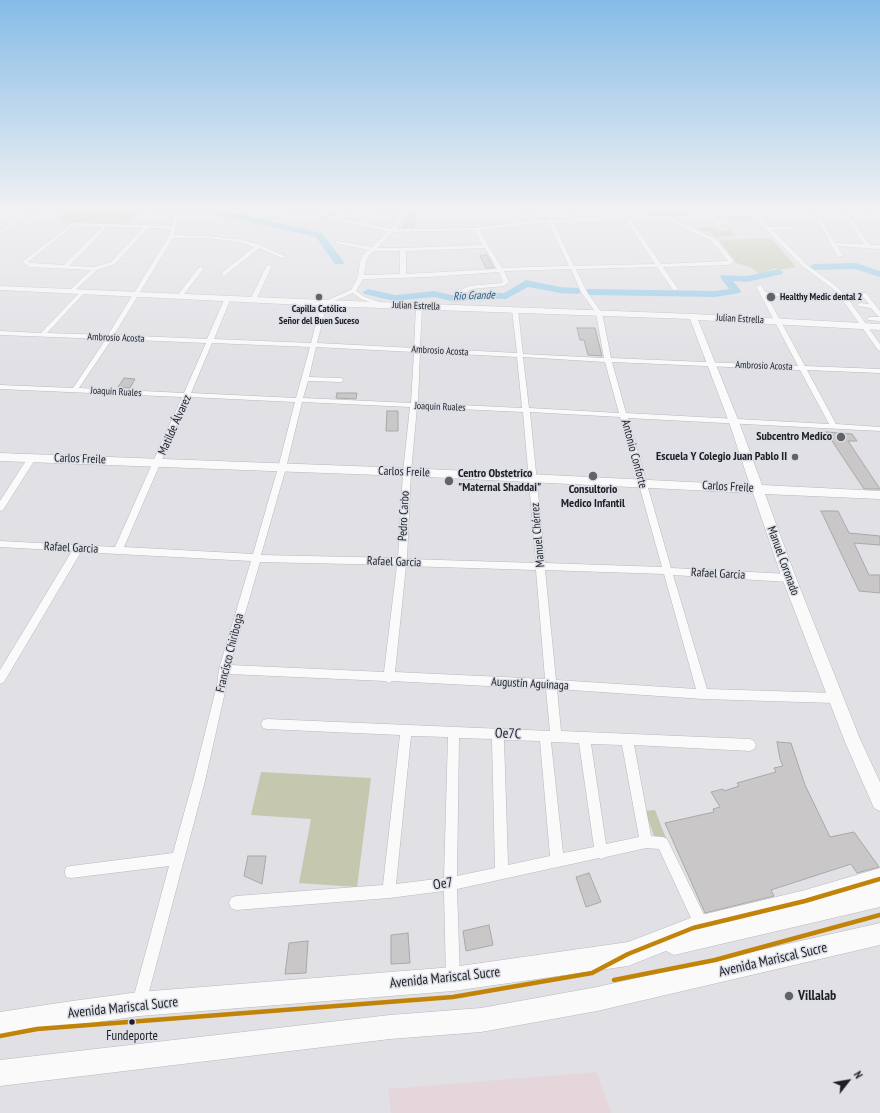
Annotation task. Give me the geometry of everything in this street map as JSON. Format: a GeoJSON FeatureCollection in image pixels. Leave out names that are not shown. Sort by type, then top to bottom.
{"type":"FeatureCollection","features":[{"type":"Feature","properties":{"kind":"main road","name":"Avenida Mariscal Sucre"},"geometry":{"type":"LineString","coordinates":[[0,1024],[139,1004],[453,979],[631,953],[693,928],[805,901],[880,879]]}},
{"type":"Feature","properties":{"kind":"main road"},"geometry":{"type":"LineString","coordinates":[[631,953],[880,896]]}},
{"type":"Feature","properties":{"kind":"main road","name":"Avenida Mariscal Sucre"},"geometry":{"type":"LineString","coordinates":[[0,1073],[390,1027],[481,1020],[597,999],[880,934]]}},
{"type":"Feature","properties":{"kind":"street"},"geometry":{"type":"LineString","coordinates":[[26,261],[25,262],[30,265],[95,269],[104,267],[114,261]]}},
{"type":"Feature","properties":{"kind":"street"},"geometry":{"type":"LineString","coordinates":[[65,267],[71,261]]}},
{"type":"Feature","properties":{"kind":"street"},"geometry":{"type":"LineString","coordinates":[[75,390],[110,337],[156,261]]}},
{"type":"Feature","properties":{"kind":"street"},"geometry":{"type":"LineString","coordinates":[[224,274],[240,261]]}},
{"type":"Feature","properties":{"kind":"street"},"geometry":{"type":"LineString","coordinates":[[324,303],[353,291],[361,277],[363,261]]}},
{"type":"Feature","properties":{"kind":"street"},"geometry":{"type":"LineString","coordinates":[[403,261],[404,276]]}},
{"type":"Feature","properties":{"kind":"street"},"geometry":{"type":"LineString","coordinates":[[456,292],[461,292],[477,286],[505,284],[506,282],[494,261]]}},
{"type":"Feature","properties":{"kind":"street","name":"Antonio Conforte"},"geometry":{"type":"LineString","coordinates":[[568,261],[584,292],[599,313],[608,359],[703,694]]}},
{"type":"Feature","properties":{"kind":"street"},"geometry":{"type":"LineString","coordinates":[[656,261],[675,289]]}},
{"type":"Feature","properties":{"kind":"street"},"geometry":{"type":"LineString","coordinates":[[361,277],[500,270],[730,263],[730,261]]}},
{"type":"Feature","properties":{"kind":"street"},"geometry":{"type":"LineString","coordinates":[[800,261],[832,285],[867,322],[880,349]]}},
{"type":"Feature","properties":{"kind":"street"},"geometry":{"type":"LineString","coordinates":[[253,300],[269,266]]}},
{"type":"Feature","properties":{"kind":"street"},"geometry":{"type":"LineString","coordinates":[[180,296],[201,268]]}},
{"type":"Feature","properties":{"kind":"street"},"geometry":{"type":"LineString","coordinates":[[72,291],[95,269]]}},
{"type":"Feature","properties":{"kind":"street"},"geometry":{"type":"LineString","coordinates":[[759,286],[779,321],[834,427]]}},
{"type":"Feature","properties":{"kind":"street","name":"Julian Estrella"},"geometry":{"type":"LineString","coordinates":[[0,288],[253,300],[779,321],[867,322],[880,327]]}},
{"type":"Feature","properties":{"kind":"street"},"geometry":{"type":"LineString","coordinates":[[353,291],[363,298],[383,305]]}},
{"type":"Feature","properties":{"kind":"street"},"geometry":{"type":"LineString","coordinates":[[42,335],[82,292]]}},
{"type":"Feature","properties":{"kind":"street"},"geometry":{"type":"LineString","coordinates":[[764,294],[844,297]]}},
{"type":"Feature","properties":{"kind":"street"},"geometry":{"type":"LineString","coordinates":[[864,294],[880,315]]}},
{"type":"Feature","properties":{"kind":"street","name":"Matilde Álvarez"},"geometry":{"type":"LineString","coordinates":[[118,550],[187,396],[228,298]]}},
{"type":"Feature","properties":{"kind":"street","name":"Francisco Chiriboga"},"geometry":{"type":"LineString","coordinates":[[139,1004],[178,859],[222,685],[224,669],[282,468],[324,303]]}},
{"type":"Feature","properties":{"kind":"street"},"geometry":{"type":"LineString","coordinates":[[860,305],[873,306]]}},
{"type":"Feature","properties":{"kind":"street","name":"Pedro Carbo"},"geometry":{"type":"LineString","coordinates":[[389,678],[402,562],[406,472],[414,406],[419,306]]}},
{"type":"Feature","properties":{"kind":"street","name":"Manuel Chérrez"},"geometry":{"type":"LineString","coordinates":[[515,310],[526,410],[551,684],[551,736],[557,861]]}},
{"type":"Feature","properties":{"kind":"street","name":"Manuel Coronado"},"geometry":{"type":"LineString","coordinates":[[693,317],[713,365],[789,578],[835,698],[880,802]]}},
{"type":"Feature","properties":{"kind":"street"},"geometry":{"type":"LineString","coordinates":[[867,322],[880,319]]}},
{"type":"Feature","properties":{"kind":"street","name":"Ambrosio Acosta"},"geometry":{"type":"LineString","coordinates":[[0,333],[314,345],[713,365],[880,371]]}},
{"type":"Feature","properties":{"kind":"street"},"geometry":{"type":"LineString","coordinates":[[305,379],[341,380]]}},
{"type":"Feature","properties":{"kind":"street","name":"Joaquin Ruales"},"geometry":{"type":"LineString","coordinates":[[0,387],[526,410],[880,429]]}},
{"type":"Feature","properties":{"kind":"street","name":"Carlos Freile"},"geometry":{"type":"LineString","coordinates":[[0,457],[406,472],[880,495]]}},
{"type":"Feature","properties":{"kind":"street"},"geometry":{"type":"LineString","coordinates":[[0,508],[32,458]]}},
{"type":"Feature","properties":{"kind":"street","name":"Rafael Garcia"},"geometry":{"type":"LineString","coordinates":[[0,544],[256,558],[541,567],[789,578]]}},
{"type":"Feature","properties":{"kind":"street"},"geometry":{"type":"LineString","coordinates":[[0,679],[78,549]]}},
{"type":"Feature","properties":{"kind":"street","name":"Augustín Aguinaga"},"geometry":{"type":"LineString","coordinates":[[224,669],[389,678],[551,684],[703,694],[835,698]]}},
{"type":"Feature","properties":{"kind":"street","name":"Oe7C"},"geometry":{"type":"LineString","coordinates":[[267,724],[750,745]]}},
{"type":"Feature","properties":{"kind":"street"},"geometry":{"type":"LineString","coordinates":[[389,891],[406,730]]}},
{"type":"Feature","properties":{"kind":"street"},"geometry":{"type":"LineString","coordinates":[[453,979],[450,884],[454,732]]}},
{"type":"Feature","properties":{"kind":"street"},"geometry":{"type":"LineString","coordinates":[[498,734],[502,872]]}},
{"type":"Feature","properties":{"kind":"street"},"geometry":{"type":"LineString","coordinates":[[584,737],[601,853]]}},
{"type":"Feature","properties":{"kind":"street"},"geometry":{"type":"LineString","coordinates":[[627,740],[646,842],[663,843],[702,926]]}},
{"type":"Feature","properties":{"kind":"street","name":"Oe7"},"geometry":{"type":"LineString","coordinates":[[236,903],[389,891],[450,884],[502,872],[601,853],[646,842]]}},
{"type":"Feature","properties":{"kind":"street"},"geometry":{"type":"LineString","coordinates":[[71,872],[178,859]]}},
{"type":"Feature","properties":{"kind":"shaded area"},"geometry":{"type":"Polygon","coordinates":[[[597,1072],[611,1113],[391,1113],[388,1089],[597,1072]]]}},
{"type":"Feature","properties":{"kind":"green space"},"geometry":{"type":"Polygon","coordinates":[[[734,261],[791,261],[796,267],[779,270],[775,268],[760,274],[750,267],[736,263],[734,261]]]}},
{"type":"Feature","properties":{"kind":"green space"},"geometry":{"type":"Polygon","coordinates":[[[261,772],[371,778],[357,887],[299,883],[311,819],[251,815],[261,772]]]}},
{"type":"Feature","properties":{"kind":"green space"},"geometry":{"type":"Polygon","coordinates":[[[655,810],[667,841],[656,841],[645,811],[655,810]]]}},
{"type":"Feature","properties":{"kind":"building"},"geometry":{"type":"Polygon","coordinates":[[[482,261],[490,261],[494,268],[486,268],[482,261]]]}},
{"type":"Feature","properties":{"kind":"building"},"geometry":{"type":"Polygon","coordinates":[[[577,328],[595,328],[602,356],[588,355],[584,340],[580,340],[577,328]]]}},
{"type":"Feature","properties":{"kind":"building"},"geometry":{"type":"Polygon","coordinates":[[[124,378],[135,379],[130,388],[118,387],[124,378]]]}},
{"type":"Feature","properties":{"kind":"building"},"geometry":{"type":"Polygon","coordinates":[[[337,393],[357,393],[356,399],[336,398],[337,393]]]}},
{"type":"Feature","properties":{"kind":"building"},"geometry":{"type":"Polygon","coordinates":[[[387,411],[398,411],[398,431],[386,431],[387,411]]]}},
{"type":"Feature","properties":{"kind":"building"},"geometry":{"type":"Polygon","coordinates":[[[826,432],[852,434],[857,441],[848,441],[880,489],[864,489],[826,432]]]}},
{"type":"Feature","properties":{"kind":"building"},"geometry":{"type":"Polygon","coordinates":[[[821,511],[838,511],[849,533],[880,536],[880,545],[854,543],[869,575],[880,575],[880,593],[859,591],[821,511]]]}},
{"type":"Feature","properties":{"kind":"building"},"geometry":{"type":"Polygon","coordinates":[[[777,742],[791,743],[805,785],[830,837],[854,832],[879,867],[857,873],[851,864],[771,890],[774,896],[705,913],[665,823],[714,812],[713,809],[720,807],[711,792],[723,789],[724,791],[739,786],[737,783],[776,772],[774,768],[783,766],[780,759],[777,742]]]}},
{"type":"Feature","properties":{"kind":"building"},"geometry":{"type":"Polygon","coordinates":[[[248,856],[266,856],[262,884],[244,876],[248,856]]]}},
{"type":"Feature","properties":{"kind":"building"},"geometry":{"type":"Polygon","coordinates":[[[589,873],[601,902],[586,907],[576,877],[589,873]]]}},
{"type":"Feature","properties":{"kind":"building"},"geometry":{"type":"Polygon","coordinates":[[[489,925],[493,945],[466,951],[463,931],[489,925]]]}},
{"type":"Feature","properties":{"kind":"building"},"geometry":{"type":"Polygon","coordinates":[[[408,933],[410,963],[391,964],[391,935],[408,933]]]}},
{"type":"Feature","properties":{"kind":"building"},"geometry":{"type":"Polygon","coordinates":[[[308,941],[306,973],[285,974],[289,943],[308,941]]]}},
{"type":"Feature","properties":{"kind":"waterway","name":"Rio Grande"},"geometry":{"type":"LineString","coordinates":[[814,267],[856,266],[880,274]]}},
{"type":"Feature","properties":{"kind":"waterway","name":"Rio Grande"},"geometry":{"type":"LineString","coordinates":[[588,292],[715,294],[736,291],[725,277],[747,279],[778,272]]}},
{"type":"Feature","properties":{"kind":"waterway","name":"Rio Grande"},"geometry":{"type":"LineString","coordinates":[[368,292],[395,298],[434,294],[456,299],[480,295],[506,296],[526,283],[560,290],[578,291]]}},
{"type":"Feature","properties":{"kind":"transit line"},"geometry":{"type":"LineString","coordinates":[[0,1036],[37,1029],[453,997],[592,973],[628,954],[693,928],[805,901],[880,879]]}},
{"type":"Feature","properties":{"kind":"transit line"},"geometry":{"type":"LineString","coordinates":[[614,980],[715,960],[880,915]]}},
{"type":"Feature","properties":{"kind":"place","name":"Capilla Católica Señor del Buen Suceso"},"geometry":{"type":"Point","coordinates":[319,297]}},
{"type":"Feature","properties":{"kind":"place","name":"Healthy Medic dental 2"},"geometry":{"type":"Point","coordinates":[771,297]}},
{"type":"Feature","properties":{"kind":"place","name":"Subcentro Medico"},"geometry":{"type":"Point","coordinates":[841,437]}},
{"type":"Feature","properties":{"kind":"place","name":"Escuela Y Colegio Juan Pablo II"},"geometry":{"type":"Point","coordinates":[795,457]}},
{"type":"Feature","properties":{"kind":"place","name":"Consultorio Medico Infantil"},"geometry":{"type":"Point","coordinates":[593,476]}},
{"type":"Feature","properties":{"kind":"place","name":"Centro Obstetrico \"Maternal Shaddai\""},"geometry":{"type":"Point","coordinates":[449,481]}},
{"type":"Feature","properties":{"kind":"place","name":"Villalab"},"geometry":{"type":"Point","coordinates":[789,996]}},
{"type":"Feature","properties":{"kind":"place","name":"Fundeporte"},"geometry":{"type":"Point","coordinates":[132,1022]}}]}
